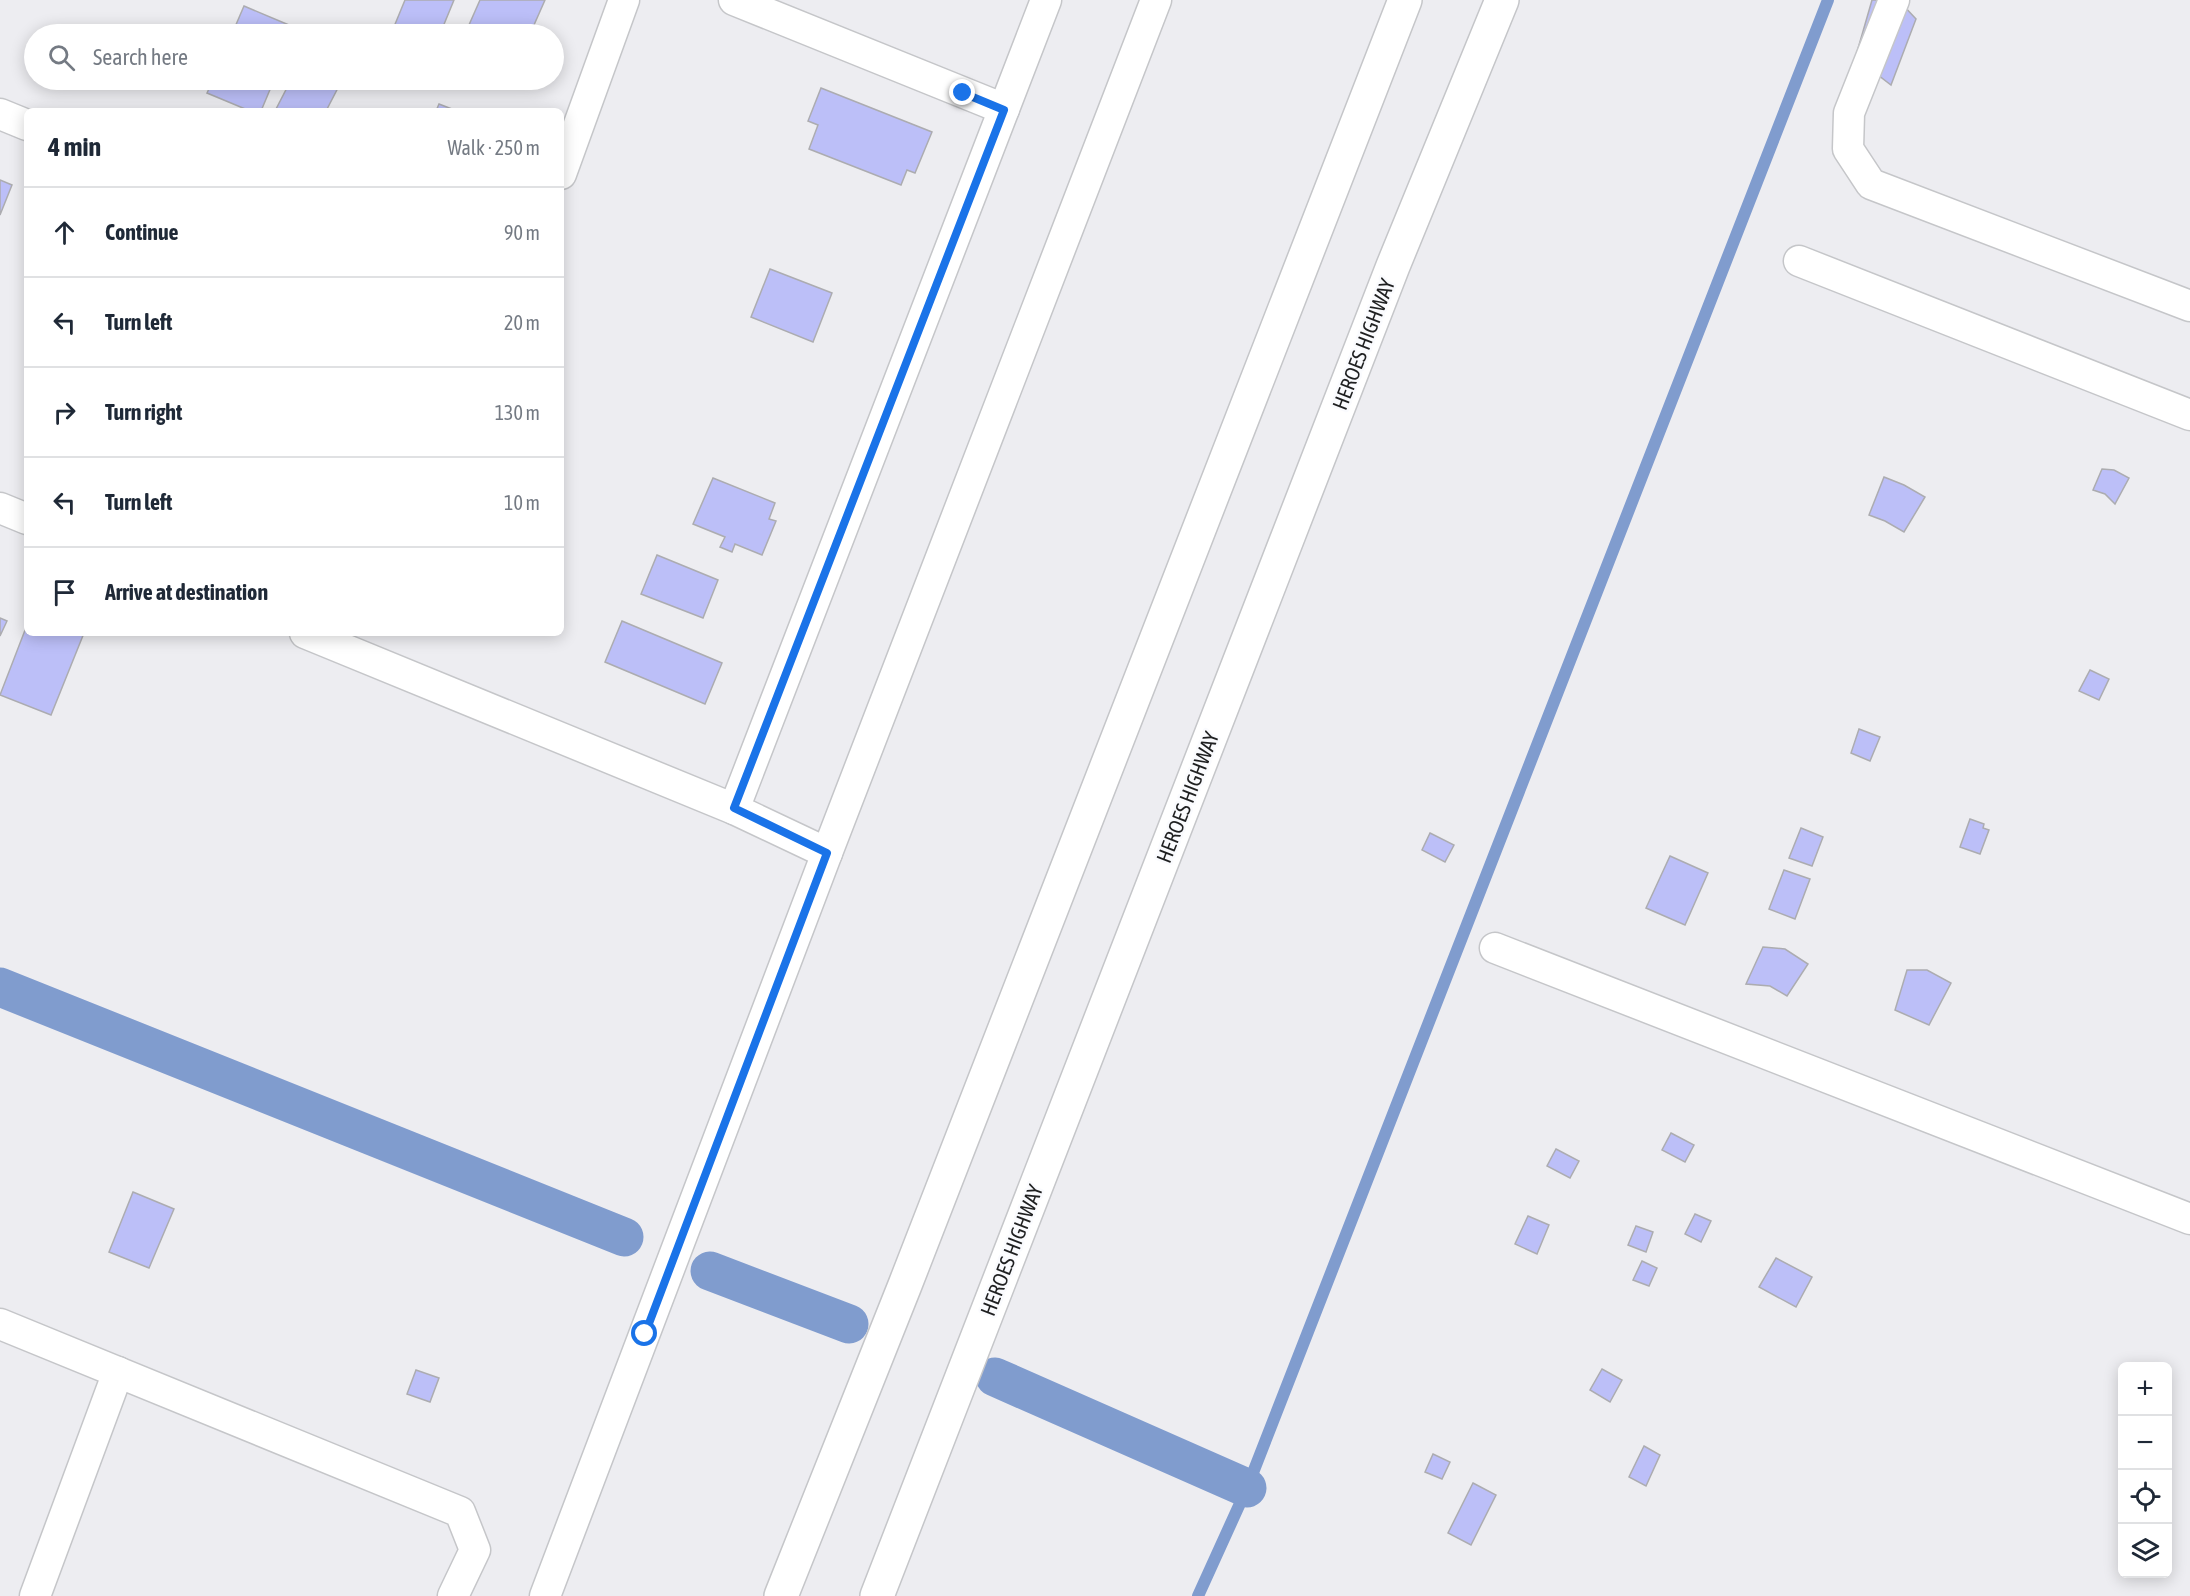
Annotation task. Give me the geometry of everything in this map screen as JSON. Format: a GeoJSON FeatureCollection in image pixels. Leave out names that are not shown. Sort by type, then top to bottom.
{"type":"FeatureCollection","features":[{"type":"Feature","properties":{"kind":"main road"},"geometry":{"type":"LineString","coordinates":[[781,1596],[909,1274],[1405,0]]}},
{"type":"Feature","properties":{"kind":"main road","name":"HEROES HIGHWAY"},"geometry":{"type":"LineString","coordinates":[[878,1596],[1393,266],[1502,0]]}},
{"type":"Feature","properties":{"kind":"street"},"geometry":{"type":"LineString","coordinates":[[564,166],[624,0]]}},
{"type":"Feature","properties":{"kind":"street"},"geometry":{"type":"LineString","coordinates":[[734,0],[1004,110]]}},
{"type":"Feature","properties":{"kind":"street"},"geometry":{"type":"LineString","coordinates":[[734,808],[1046,0]]}},
{"type":"Feature","properties":{"kind":"street"},"geometry":{"type":"LineString","coordinates":[[545,1596],[827,853],[1156,0]]}},
{"type":"Feature","properties":{"kind":"street"},"geometry":{"type":"LineString","coordinates":[[1894,0],[1849,113],[1848,149],[1871,184],[2190,306]]}},
{"type":"Feature","properties":{"kind":"street"},"geometry":{"type":"LineString","coordinates":[[0,114],[24,124]]}},
{"type":"Feature","properties":{"kind":"street"},"geometry":{"type":"LineString","coordinates":[[1799,261],[2190,415]]}},
{"type":"Feature","properties":{"kind":"street"},"geometry":{"type":"LineString","coordinates":[[0,508],[24,518]]}},
{"type":"Feature","properties":{"kind":"street"},"geometry":{"type":"LineString","coordinates":[[312,636],[734,808],[827,853]]}},
{"type":"Feature","properties":{"kind":"street"},"geometry":{"type":"LineString","coordinates":[[1495,948],[2190,1219]]}},
{"type":"Feature","properties":{"kind":"street"},"geometry":{"type":"LineString","coordinates":[[0,1324],[460,1512],[475,1550],[453,1596]]}},
{"type":"Feature","properties":{"kind":"street"},"geometry":{"type":"LineString","coordinates":[[35,1596],[118,1372]]}},
{"type":"Feature","properties":{"kind":"building"},"geometry":{"type":"Polygon","coordinates":[[[405,0],[454,0],[444,24],[395,24],[405,0]]]}},
{"type":"Feature","properties":{"kind":"building"},"geometry":{"type":"Polygon","coordinates":[[[480,0],[545,0],[534,24],[469,24],[480,0]]]}},
{"type":"Feature","properties":{"kind":"building"},"geometry":{"type":"Polygon","coordinates":[[[1872,0],[1890,0],[1901,3],[1916,19],[1891,85],[1874,72],[1853,66],[1872,0]]]}},
{"type":"Feature","properties":{"kind":"building"},"geometry":{"type":"Polygon","coordinates":[[[244,6],[287,24],[236,24],[244,6]]]}},
{"type":"Feature","properties":{"kind":"building"},"geometry":{"type":"Polygon","coordinates":[[[821,88],[932,132],[915,173],[907,170],[901,185],[809,149],[818,125],[808,121],[821,88]]]}},
{"type":"Feature","properties":{"kind":"building"},"geometry":{"type":"Polygon","coordinates":[[[208,90],[270,90],[262,108],[243,108],[207,93],[208,90]]]}},
{"type":"Feature","properties":{"kind":"building"},"geometry":{"type":"Polygon","coordinates":[[[286,90],[337,90],[328,108],[277,108],[286,90]]]}},
{"type":"Feature","properties":{"kind":"building"},"geometry":{"type":"Polygon","coordinates":[[[439,104],[449,108],[437,108],[439,104]]]}},
{"type":"Feature","properties":{"kind":"building"},"geometry":{"type":"Polygon","coordinates":[[[0,180],[12,185],[0,215],[0,180]]]}},
{"type":"Feature","properties":{"kind":"building"},"geometry":{"type":"Polygon","coordinates":[[[770,269],[832,293],[813,342],[751,317],[770,269]]]}},
{"type":"Feature","properties":{"kind":"building"},"geometry":{"type":"Polygon","coordinates":[[[2102,469],[2114,470],[2129,478],[2115,504],[2105,494],[2093,490],[2102,469]]]}},
{"type":"Feature","properties":{"kind":"building"},"geometry":{"type":"Polygon","coordinates":[[[1884,477],[1925,497],[1904,532],[1869,515],[1884,477]]]}},
{"type":"Feature","properties":{"kind":"building"},"geometry":{"type":"Polygon","coordinates":[[[713,478],[775,503],[769,519],[776,521],[762,555],[735,544],[732,552],[720,547],[725,537],[693,524],[713,478]]]}},
{"type":"Feature","properties":{"kind":"building"},"geometry":{"type":"Polygon","coordinates":[[[657,555],[718,580],[703,618],[641,594],[657,555]]]}},
{"type":"Feature","properties":{"kind":"building"},"geometry":{"type":"Polygon","coordinates":[[[0,618],[7,621],[0,636],[0,618]]]}},
{"type":"Feature","properties":{"kind":"building"},"geometry":{"type":"Polygon","coordinates":[[[622,621],[722,663],[705,704],[605,662],[622,621]]]}},
{"type":"Feature","properties":{"kind":"building"},"geometry":{"type":"Polygon","coordinates":[[[24,633],[24,636],[83,636],[51,715],[0,695],[24,633]]]}},
{"type":"Feature","properties":{"kind":"building"},"geometry":{"type":"Polygon","coordinates":[[[2090,670],[2109,679],[2099,700],[2079,691],[2090,670]]]}},
{"type":"Feature","properties":{"kind":"building"},"geometry":{"type":"Polygon","coordinates":[[[1859,729],[1880,737],[1870,761],[1851,753],[1859,729]]]}},
{"type":"Feature","properties":{"kind":"building"},"geometry":{"type":"Polygon","coordinates":[[[1970,819],[1984,824],[1983,828],[1989,830],[1980,854],[1960,847],[1970,819]]]}},
{"type":"Feature","properties":{"kind":"building"},"geometry":{"type":"Polygon","coordinates":[[[1801,828],[1823,837],[1812,866],[1789,858],[1801,828]]]}},
{"type":"Feature","properties":{"kind":"building"},"geometry":{"type":"Polygon","coordinates":[[[1430,833],[1454,845],[1445,862],[1422,850],[1430,833]]]}},
{"type":"Feature","properties":{"kind":"building"},"geometry":{"type":"Polygon","coordinates":[[[1670,856],[1708,873],[1685,925],[1646,908],[1670,856]]]}},
{"type":"Feature","properties":{"kind":"building"},"geometry":{"type":"Polygon","coordinates":[[[1784,870],[1810,879],[1795,919],[1769,909],[1784,870]]]}},
{"type":"Feature","properties":{"kind":"building"},"geometry":{"type":"Polygon","coordinates":[[[1763,947],[1785,949],[1808,964],[1787,996],[1770,986],[1746,984],[1763,947]]]}},
{"type":"Feature","properties":{"kind":"building"},"geometry":{"type":"Polygon","coordinates":[[[1907,970],[1927,970],[1951,983],[1929,1025],[1895,1010],[1907,970]]]}},
{"type":"Feature","properties":{"kind":"building"},"geometry":{"type":"Polygon","coordinates":[[[1671,1133],[1694,1145],[1685,1162],[1662,1150],[1671,1133]]]}},
{"type":"Feature","properties":{"kind":"building"},"geometry":{"type":"Polygon","coordinates":[[[1556,1149],[1579,1161],[1570,1178],[1547,1166],[1556,1149]]]}},
{"type":"Feature","properties":{"kind":"building"},"geometry":{"type":"Polygon","coordinates":[[[133,1192],[174,1209],[149,1268],[109,1252],[133,1192]]]}},
{"type":"Feature","properties":{"kind":"building"},"geometry":{"type":"Polygon","coordinates":[[[1695,1214],[1711,1221],[1701,1242],[1685,1234],[1695,1214]]]}},
{"type":"Feature","properties":{"kind":"building"},"geometry":{"type":"Polygon","coordinates":[[[1528,1216],[1549,1225],[1537,1254],[1515,1244],[1528,1216]]]}},
{"type":"Feature","properties":{"kind":"building"},"geometry":{"type":"Polygon","coordinates":[[[1636,1226],[1653,1232],[1646,1252],[1628,1245],[1636,1226]]]}},
{"type":"Feature","properties":{"kind":"building"},"geometry":{"type":"Polygon","coordinates":[[[1776,1258],[1812,1277],[1796,1307],[1759,1287],[1776,1258]]]}},
{"type":"Feature","properties":{"kind":"building"},"geometry":{"type":"Polygon","coordinates":[[[1642,1261],[1657,1268],[1649,1286],[1633,1280],[1642,1261]]]}},
{"type":"Feature","properties":{"kind":"building"},"geometry":{"type":"Polygon","coordinates":[[[1602,1369],[1622,1380],[1610,1402],[1590,1390],[1602,1369]]]}},
{"type":"Feature","properties":{"kind":"building"},"geometry":{"type":"Polygon","coordinates":[[[416,1370],[439,1378],[430,1402],[407,1394],[416,1370]]]}},
{"type":"Feature","properties":{"kind":"building"},"geometry":{"type":"Polygon","coordinates":[[[1644,1446],[1660,1455],[1646,1486],[1629,1477],[1644,1446]]]}},
{"type":"Feature","properties":{"kind":"building"},"geometry":{"type":"Polygon","coordinates":[[[1433,1454],[1450,1462],[1442,1479],[1425,1472],[1433,1454]]]}},
{"type":"Feature","properties":{"kind":"building"},"geometry":{"type":"Polygon","coordinates":[[[1473,1483],[1496,1495],[1471,1545],[1448,1533],[1473,1483]]]}},
{"type":"Feature","properties":{"kind":"waterway"},"geometry":{"type":"LineString","coordinates":[[1198,1596],[1247,1488],[1828,0]]}},
{"type":"Feature","properties":{"kind":"waterway"},"geometry":{"type":"LineString","coordinates":[[0,987],[624,1237]]}},
{"type":"Feature","properties":{"kind":"waterway"},"geometry":{"type":"LineString","coordinates":[[710,1271],[849,1324]]}},
{"type":"Feature","properties":{"kind":"waterway"},"geometry":{"type":"LineString","coordinates":[[995,1377],[1247,1488]]}},
{"type":"Feature","properties":{"kind":"route"},"geometry":{"type":"LineString","coordinates":[[645,1334],[827,853],[734,808],[1004,110],[963,93]]}}]}
